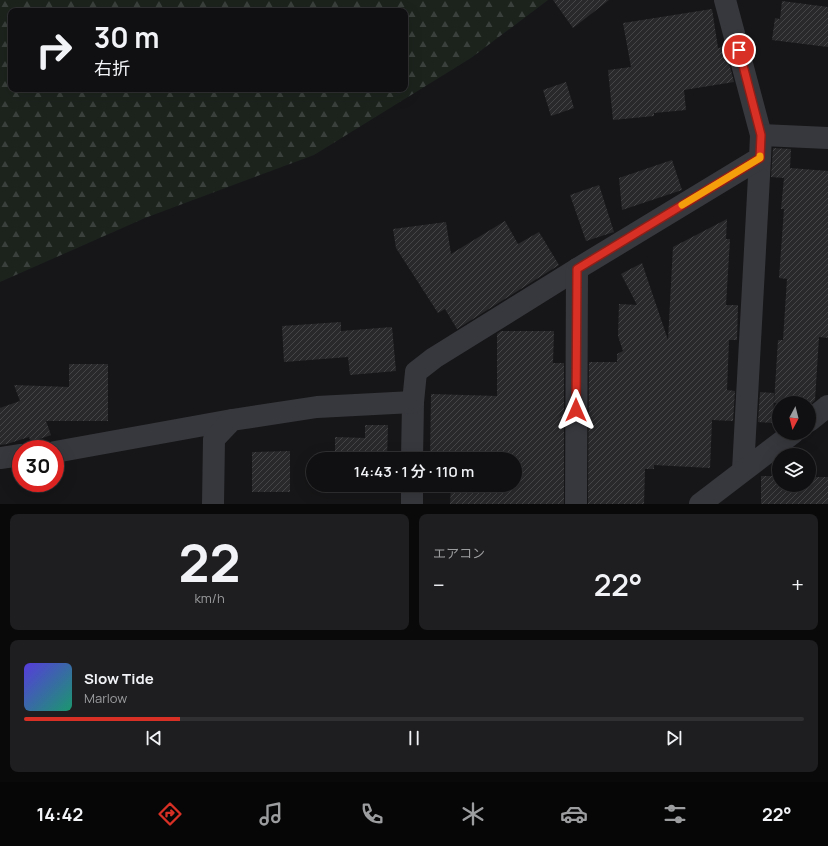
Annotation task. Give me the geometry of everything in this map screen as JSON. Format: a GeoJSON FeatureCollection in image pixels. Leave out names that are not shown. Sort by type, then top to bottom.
{"type":"FeatureCollection","features":[{"type":"Feature","properties":{"kind":"street"},"geometry":{"type":"LineString","coordinates":[[725,0],[761,135],[743,470]]}},
{"type":"Feature","properties":{"kind":"street"},"geometry":{"type":"LineString","coordinates":[[761,135],[828,138]]}},
{"type":"Feature","properties":{"kind":"street"},"geometry":{"type":"LineString","coordinates":[[412,452],[412,402],[416,372],[434,358],[577,269],[760,158]]}},
{"type":"Feature","properties":{"kind":"street"},"geometry":{"type":"LineString","coordinates":[[576,504],[577,269]]}},
{"type":"Feature","properties":{"kind":"street"},"geometry":{"type":"LineString","coordinates":[[64,450],[317,406],[412,402]]}},
{"type":"Feature","properties":{"kind":"street"},"geometry":{"type":"LineString","coordinates":[[816,415],[828,406]]}},
{"type":"Feature","properties":{"kind":"street"},"geometry":{"type":"LineString","coordinates":[[213,504],[214,439],[232,420]]}},
{"type":"Feature","properties":{"kind":"street"},"geometry":{"type":"LineString","coordinates":[[700,504],[725,495],[743,470],[784,440]]}},
{"type":"Feature","properties":{"kind":"street"},"geometry":{"type":"LineString","coordinates":[[0,458],[12,456]]}},
{"type":"Feature","properties":{"kind":"street"},"geometry":{"type":"LineString","coordinates":[[412,492],[412,504]]}},
{"type":"Feature","properties":{"kind":"green space"},"geometry":{"type":"Polygon","coordinates":[[[0,0],[548,0],[471,58],[314,155],[145,218],[0,282],[0,0]]]}},
{"type":"Feature","properties":{"kind":"building"},"geometry":{"type":"Polygon","coordinates":[[[553,0],[609,0],[573,28],[553,0]]]}},
{"type":"Feature","properties":{"kind":"building"},"geometry":{"type":"Polygon","coordinates":[[[782,1],[828,7],[828,47],[772,40],[775,18],[780,19],[782,1]]]}},
{"type":"Feature","properties":{"kind":"building"},"geometry":{"type":"Polygon","coordinates":[[[712,9],[718,48],[725,47],[734,82],[684,90],[686,110],[654,113],[654,116],[613,120],[608,70],[631,67],[623,23],[712,9]]]}},
{"type":"Feature","properties":{"kind":"building"},"geometry":{"type":"Polygon","coordinates":[[[566,82],[574,108],[551,116],[543,90],[566,82]]]}},
{"type":"Feature","properties":{"kind":"building"},"geometry":{"type":"Polygon","coordinates":[[[773,148],[791,149],[790,168],[828,171],[828,338],[819,337],[815,396],[774,396],[778,340],[783,340],[787,279],[779,278],[784,209],[781,209],[784,178],[771,177],[773,148]]]}},
{"type":"Feature","properties":{"kind":"building"},"geometry":{"type":"Polygon","coordinates":[[[672,160],[682,190],[622,210],[619,178],[672,160]]]}},
{"type":"Feature","properties":{"kind":"building"},"geometry":{"type":"Polygon","coordinates":[[[599,185],[614,232],[586,241],[570,195],[599,185]]]}},
{"type":"Feature","properties":{"kind":"building"},"geometry":{"type":"Polygon","coordinates":[[[727,219],[726,239],[730,239],[726,305],[738,305],[737,340],[729,340],[727,390],[735,391],[733,421],[712,420],[710,468],[654,465],[654,469],[645,469],[644,504],[588,504],[589,362],[617,362],[617,354],[623,351],[618,336],[619,304],[637,305],[621,274],[642,263],[668,340],[673,247],[727,219]]]}},
{"type":"Feature","properties":{"kind":"building"},"geometry":{"type":"Polygon","coordinates":[[[505,221],[518,244],[539,232],[559,265],[457,329],[445,309],[438,313],[396,248],[393,229],[446,222],[451,254],[505,221]]]}},
{"type":"Feature","properties":{"kind":"building"},"geometry":{"type":"Polygon","coordinates":[[[341,322],[341,331],[392,327],[396,371],[350,375],[348,357],[284,362],[282,326],[341,322]]]}},
{"type":"Feature","properties":{"kind":"building"},"geometry":{"type":"Polygon","coordinates":[[[501,331],[554,331],[553,363],[564,363],[564,504],[450,504],[451,492],[522,492],[522,452],[430,452],[431,394],[497,396],[497,334],[501,331]]]}},
{"type":"Feature","properties":{"kind":"building"},"geometry":{"type":"Polygon","coordinates":[[[69,364],[108,364],[108,421],[46,421],[51,435],[37,440],[30,440],[29,437],[20,440],[12,440],[12,442],[0,445],[0,408],[20,401],[14,385],[69,387],[69,364]]]}},
{"type":"Feature","properties":{"kind":"building"},"geometry":{"type":"Polygon","coordinates":[[[760,392],[774,393],[774,396],[772,396],[772,423],[758,422],[760,392]]]}},
{"type":"Feature","properties":{"kind":"building"},"geometry":{"type":"Polygon","coordinates":[[[365,425],[388,425],[387,452],[335,452],[335,437],[365,438],[365,425]]]}},
{"type":"Feature","properties":{"kind":"building"},"geometry":{"type":"Polygon","coordinates":[[[290,451],[290,492],[252,492],[252,452],[290,451]]]}},
{"type":"Feature","properties":{"kind":"building"},"geometry":{"type":"Polygon","coordinates":[[[761,476],[772,476],[772,492],[816,492],[816,477],[828,477],[828,504],[761,504],[761,476]]]}},
{"type":"Feature","properties":{"kind":"slow traffic"},"geometry":{"type":"LineString","coordinates":[[682,205],[760,158],[760,156]]}},
{"type":"Feature","properties":{"kind":"route"},"geometry":{"type":"LineString","coordinates":[[576,410],[577,269],[760,158],[761,135],[739,50]]}}]}
